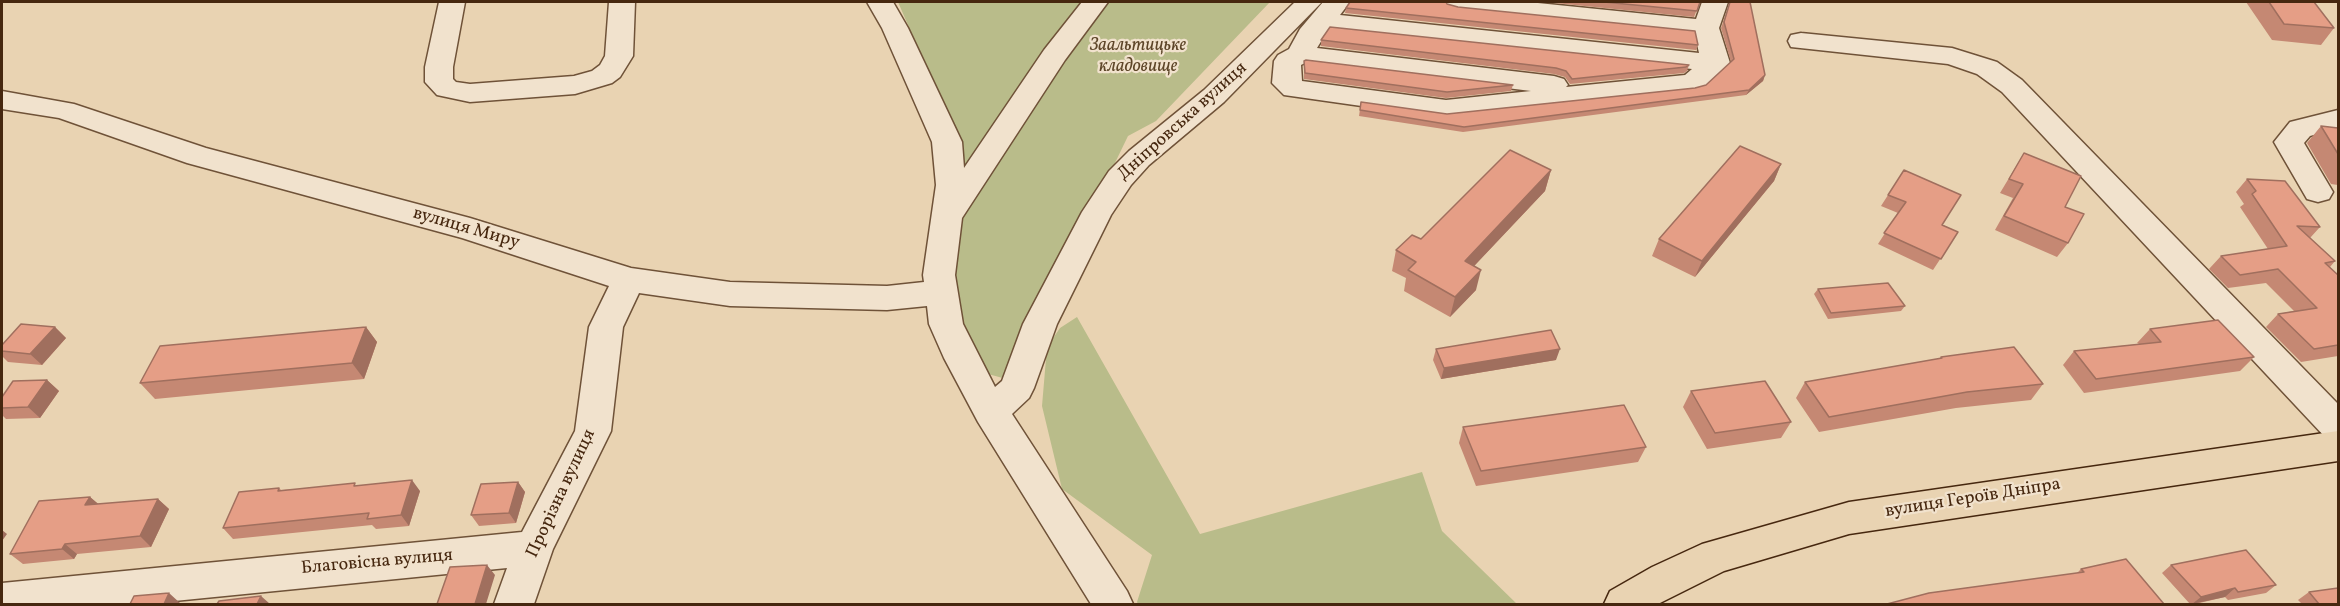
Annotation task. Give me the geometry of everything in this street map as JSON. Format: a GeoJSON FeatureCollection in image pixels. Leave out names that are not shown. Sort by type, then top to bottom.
{"type":"FeatureCollection","features":[{"type":"Feature","properties":{"kind":"main road","name":"вулиця Героїв Дніпра"},"geometry":{"type":"LineString","coordinates":[[1624,604],[1666,579],[1716,556],[1849,518],[2338,446]]}},
{"type":"Feature","properties":{"kind":"street"},"geometry":{"type":"LineString","coordinates":[[452,2],[439,67],[439,82],[447,89],[470,93],[575,85],[602,77],[610,71],[619,56],[622,2]]}},
{"type":"Feature","properties":{"kind":"street"},"geometry":{"type":"LineString","coordinates":[[880,2],[895,28],[947,142],[951,172],[939,275],[946,324],[961,358],[991,412],[1113,604]]}},
{"type":"Feature","properties":{"kind":"street"},"geometry":{"type":"LineString","coordinates":[[946,218],[1054,56],[1095,2]]}},
{"type":"Feature","properties":{"kind":"street"},"geometry":{"type":"LineString","coordinates":[[1457,2],[1708,15]]}},
{"type":"Feature","properties":{"kind":"street"},"geometry":{"type":"LineString","coordinates":[[1716,2],[1708,15],[1716,63]]}},
{"type":"Feature","properties":{"kind":"street"},"geometry":{"type":"LineString","coordinates":[[1323,8],[1716,63],[1693,83],[1446,109],[1294,89],[1286,83],[1288,61],[1300,54],[1323,8]]}},
{"type":"Feature","properties":{"kind":"street","name":"Дніпровська вулиця"},"geometry":{"type":"LineString","coordinates":[[991,412],[1017,388],[1040,324],[1097,212],[1120,178],[1139,158],[1323,8]]}},
{"type":"Feature","properties":{"kind":"street"},"geometry":{"type":"LineString","coordinates":[[1801,41],[1952,56],[1987,68],[2012,86],[2338,427]]}},
{"type":"Feature","properties":{"kind":"street"},"geometry":{"type":"LineString","coordinates":[[1300,54],[1608,91]]}},
{"type":"Feature","properties":{"kind":"street","name":"вулиця Миру"},"geometry":{"type":"LineString","coordinates":[[2,100],[64,110],[216,161],[470,229],[566,262],[631,280],[730,294],[800,297],[887,298],[940,293]]}},
{"type":"Feature","properties":{"kind":"street"},"geometry":{"type":"LineString","coordinates":[[2318,192],[2289,142],[2300,129],[2338,119]]}},
{"type":"Feature","properties":{"kind":"street","name":"Прорізна вулиця"},"geometry":{"type":"LineString","coordinates":[[514,604],[534,548],[593,431],[606,327],[619,297],[631,280]]}},
{"type":"Feature","properties":{"kind":"street","name":"Благовісна вулиця"},"geometry":{"type":"LineString","coordinates":[[2,601],[215,591],[534,548]]}},
{"type":"Feature","properties":{"kind":"green space","name":"Заальтицьке кладовище"},"geometry":{"type":"Polygon","coordinates":[[[898,2],[1270,2],[1156,121],[1128,136],[1010,380],[988,374],[963,325],[953,284],[953,255],[968,174],[937,92],[898,2]]]}},
{"type":"Feature","properties":{"kind":"green space"},"geometry":{"type":"Polygon","coordinates":[[[1077,317],[1200,534],[1422,472],[1442,531],[1517,604],[1138,604],[1152,555],[1062,489],[1042,406],[1047,347],[1060,328],[1077,317]]]}},
{"type":"Feature","properties":{"kind":"building"},"geometry":{"type":"Polygon","coordinates":[[[1350,2],[1446,2],[1458,7],[1695,31],[1698,45],[1346,8],[1350,2]]]}},
{"type":"Feature","properties":{"kind":"building"},"geometry":{"type":"Polygon","coordinates":[[[1604,2],[1700,2],[1697,11],[1604,2]]]}},
{"type":"Feature","properties":{"kind":"building"},"geometry":{"type":"Polygon","coordinates":[[[1730,2],[1750,2],[1765,75],[1749,90],[1464,127],[1360,110],[1361,102],[1447,114],[1706,85],[1734,59],[1724,22],[1730,2]]]}},
{"type":"Feature","properties":{"kind":"building"},"geometry":{"type":"Polygon","coordinates":[[[2269,2],[2314,2],[2334,28],[2284,24],[2269,2]]]}},
{"type":"Feature","properties":{"kind":"building"},"geometry":{"type":"Polygon","coordinates":[[[1330,27],[1689,65],[1572,79],[1566,71],[1556,68],[1321,40],[1330,27]]]}},
{"type":"Feature","properties":{"kind":"building"},"geometry":{"type":"Polygon","coordinates":[[[1304,61],[1513,85],[1447,92],[1305,73],[1304,61]]]}},
{"type":"Feature","properties":{"kind":"building"},"geometry":{"type":"Polygon","coordinates":[[[2321,126],[2338,128],[2338,154],[2321,126]]]}},
{"type":"Feature","properties":{"kind":"building"},"geometry":{"type":"Polygon","coordinates":[[[1740,146],[1781,164],[1702,261],[1659,239],[1740,146]]]}},
{"type":"Feature","properties":{"kind":"building"},"geometry":{"type":"Polygon","coordinates":[[[1510,150],[1551,170],[1465,261],[1481,270],[1455,297],[1408,270],[1416,262],[1396,250],[1412,235],[1421,239],[1510,150]]]}},
{"type":"Feature","properties":{"kind":"building"},"geometry":{"type":"Polygon","coordinates":[[[2024,153],[2081,176],[2065,207],[2084,214],[2068,243],[2004,216],[2023,184],[2009,179],[2024,153]]]}},
{"type":"Feature","properties":{"kind":"building"},"geometry":{"type":"Polygon","coordinates":[[[1904,170],[1961,195],[1942,225],[1958,232],[1941,259],[1884,233],[1906,202],[1888,195],[1904,170]]]}},
{"type":"Feature","properties":{"kind":"building"},"geometry":{"type":"Polygon","coordinates":[[[2247,179],[2285,181],[2320,227],[2297,226],[2335,261],[2325,263],[2338,275],[2338,345],[2314,349],[2278,314],[2317,308],[2278,269],[2240,275],[2221,256],[2287,246],[2252,194],[2256,191],[2247,179]]]}},
{"type":"Feature","properties":{"kind":"building"},"geometry":{"type":"Polygon","coordinates":[[[1888,283],[1905,306],[1831,313],[1818,289],[1888,283]]]}},
{"type":"Feature","properties":{"kind":"building"},"geometry":{"type":"Polygon","coordinates":[[[2218,320],[2254,357],[2096,379],[2074,351],[2161,342],[2150,329],[2218,320]]]}},
{"type":"Feature","properties":{"kind":"building"},"geometry":{"type":"Polygon","coordinates":[[[21,324],[55,327],[30,354],[2,351],[2,345],[21,324]]]}},
{"type":"Feature","properties":{"kind":"building"},"geometry":{"type":"Polygon","coordinates":[[[366,327],[352,363],[140,383],[160,346],[366,327]]]}},
{"type":"Feature","properties":{"kind":"building"},"geometry":{"type":"Polygon","coordinates":[[[1551,330],[1560,349],[1444,368],[1436,349],[1551,330]]]}},
{"type":"Feature","properties":{"kind":"building"},"geometry":{"type":"Polygon","coordinates":[[[2014,347],[2043,384],[1967,392],[1829,417],[1805,382],[1941,357],[2014,347]]]}},
{"type":"Feature","properties":{"kind":"building"},"geometry":{"type":"Polygon","coordinates":[[[47,380],[28,407],[2,408],[2,397],[13,381],[47,380]]]}},
{"type":"Feature","properties":{"kind":"building"},"geometry":{"type":"Polygon","coordinates":[[[1765,381],[1791,422],[1715,433],[1691,391],[1765,381]]]}},
{"type":"Feature","properties":{"kind":"building"},"geometry":{"type":"Polygon","coordinates":[[[1624,405],[1646,447],[1481,471],[1463,427],[1624,405]]]}},
{"type":"Feature","properties":{"kind":"building"},"geometry":{"type":"Polygon","coordinates":[[[412,480],[401,515],[367,519],[369,513],[223,528],[239,492],[279,488],[278,491],[355,483],[354,486],[412,480]]]}},
{"type":"Feature","properties":{"kind":"building"},"geometry":{"type":"Polygon","coordinates":[[[518,482],[509,513],[471,515],[481,484],[518,482]]]}},
{"type":"Feature","properties":{"kind":"building"},"geometry":{"type":"Polygon","coordinates":[[[90,497],[85,505],[158,499],[140,536],[65,544],[62,549],[10,554],[39,501],[90,497]]]}},
{"type":"Feature","properties":{"kind":"building"},"geometry":{"type":"Polygon","coordinates":[[[2246,550],[2276,585],[2238,592],[2235,588],[2201,597],[2171,565],[2246,550]]]}},
{"type":"Feature","properties":{"kind":"building"},"geometry":{"type":"Polygon","coordinates":[[[2126,559],[2164,604],[1887,604],[1929,593],[2084,572],[2081,569],[2126,559]]]}},
{"type":"Feature","properties":{"kind":"building"},"geometry":{"type":"Polygon","coordinates":[[[487,565],[475,604],[437,604],[450,567],[487,565]]]}},
{"type":"Feature","properties":{"kind":"building"},"geometry":{"type":"Polygon","coordinates":[[[2338,588],[2338,604],[2319,604],[2309,592],[2338,588]]]}},
{"type":"Feature","properties":{"kind":"building"},"geometry":{"type":"Polygon","coordinates":[[[169,593],[164,604],[130,604],[134,596],[169,593]]]}},
{"type":"Feature","properties":{"kind":"building"},"geometry":{"type":"Polygon","coordinates":[[[261,596],[257,604],[217,604],[219,601],[261,596]]]}}]}
